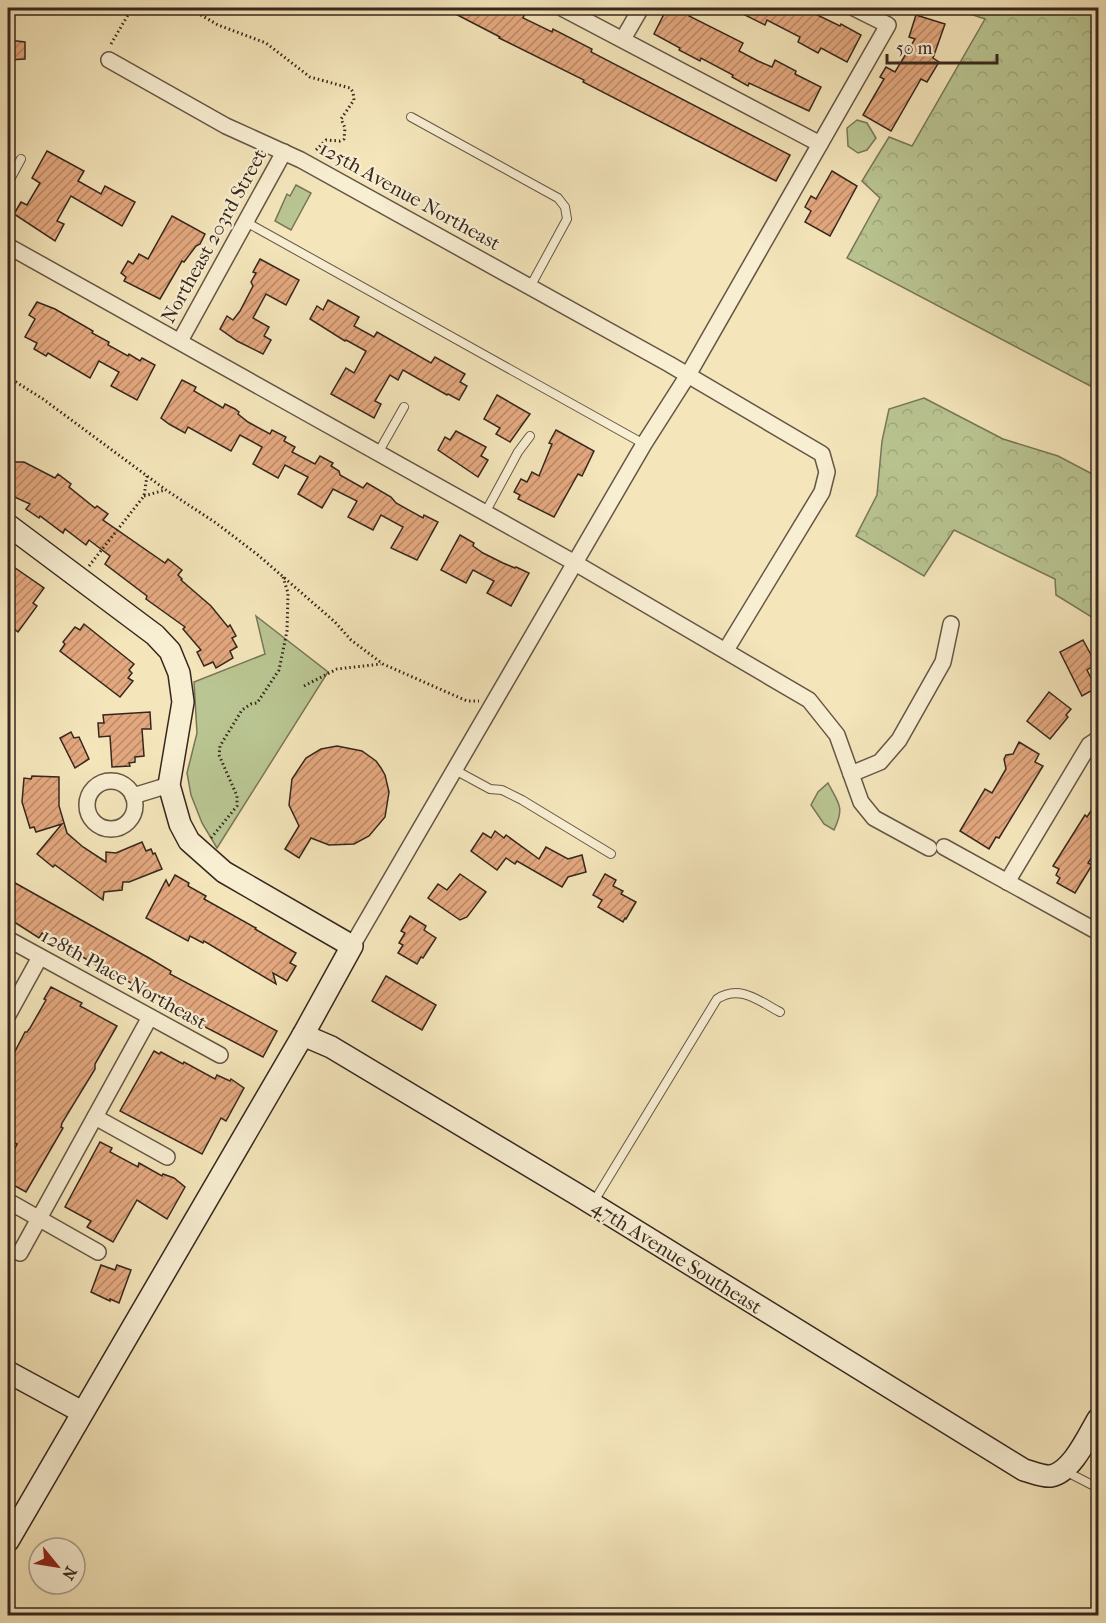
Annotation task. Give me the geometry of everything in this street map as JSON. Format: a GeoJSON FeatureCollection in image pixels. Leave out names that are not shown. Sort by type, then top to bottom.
{"type":"FeatureCollection","features":[{"type":"Feature","properties":{"kind":"street"},"geometry":{"type":"LineString","coordinates":[[562,8],[820,144]]}},
{"type":"Feature","properties":{"kind":"street"},"geometry":{"type":"LineString","coordinates":[[623,39],[641,8]]}},
{"type":"Feature","properties":{"kind":"street"},"geometry":{"type":"LineString","coordinates":[[8,1541],[644,444],[688,375],[888,25],[854,8]]}},
{"type":"Feature","properties":{"kind":"street","name":"125th Avenue Northeast"},"geometry":{"type":"LineString","coordinates":[[109,60],[226,126],[284,152],[531,287],[688,375],[822,454],[827,472],[822,492],[726,650]]}},
{"type":"Feature","properties":{"kind":"street","name":"Northeast 203rd Street"},"geometry":{"type":"LineString","coordinates":[[180,341],[284,152]]}},
{"type":"Feature","properties":{"kind":"street"},"geometry":{"type":"LineString","coordinates":[[8,246],[575,563],[809,700],[837,735],[859,799],[874,818],[1006,882],[1098,932]]}},
{"type":"Feature","properties":{"kind":"street"},"geometry":{"type":"LineString","coordinates":[[8,525],[154,635],[170,651],[179,673],[183,702],[169,785],[180,824],[189,841],[224,872],[352,946]]}},
{"type":"Feature","properties":{"kind":"street"},"geometry":{"type":"LineString","coordinates":[[851,774],[880,762],[899,740],[943,663],[951,624]]}},
{"type":"Feature","properties":{"kind":"street"},"geometry":{"type":"LineString","coordinates":[[1006,882],[1089,745],[1098,739]]}},
{"type":"Feature","properties":{"kind":"street"},"geometry":{"type":"LineString","coordinates":[[134,796],[169,785]]}},
{"type":"Feature","properties":{"kind":"street","name":"128th Place Northeast"},"geometry":{"type":"LineString","coordinates":[[8,939],[220,1055]]}},
{"type":"Feature","properties":{"kind":"street"},"geometry":{"type":"LineString","coordinates":[[8,1015],[40,957]]}},
{"type":"Feature","properties":{"kind":"street"},"geometry":{"type":"LineString","coordinates":[[20,1253],[150,1017]]}},
{"type":"Feature","properties":{"kind":"street","name":"47th Avenue Southeast"},"geometry":{"type":"LineString","coordinates":[[303,1035],[331,1047],[592,1204],[1024,1470],[1057,1473]]}},
{"type":"Feature","properties":{"kind":"street"},"geometry":{"type":"LineString","coordinates":[[95,1117],[167,1157]]}},
{"type":"Feature","properties":{"kind":"street"},"geometry":{"type":"LineString","coordinates":[[8,1201],[98,1252]]}},
{"type":"Feature","properties":{"kind":"street"},"geometry":{"type":"LineString","coordinates":[[8,1372],[82,1412]]}},
{"type":"Feature","properties":{"kind":"street"},"geometry":{"type":"LineString","coordinates":[[1057,1473],[1076,1455],[1098,1419]]}},
{"type":"Feature","properties":{"kind":"lane"},"geometry":{"type":"LineString","coordinates":[[411,117],[558,198],[566,207],[567,219],[531,287]]}},
{"type":"Feature","properties":{"kind":"lane"},"geometry":{"type":"LineString","coordinates":[[8,183],[21,159]]}},
{"type":"Feature","properties":{"kind":"lane"},"geometry":{"type":"LineString","coordinates":[[246,222],[644,444]]}},
{"type":"Feature","properties":{"kind":"lane"},"geometry":{"type":"LineString","coordinates":[[378,453],[404,407]]}},
{"type":"Feature","properties":{"kind":"lane"},"geometry":{"type":"LineString","coordinates":[[485,513],[518,452],[530,436]]}},
{"type":"Feature","properties":{"kind":"lane"},"geometry":{"type":"LineString","coordinates":[[455,770],[490,789],[502,790],[522,800],[611,854]]}},
{"type":"Feature","properties":{"kind":"lane"},"geometry":{"type":"LineString","coordinates":[[592,1204],[717,999],[726,993],[737,992],[780,1012]]}},
{"type":"Feature","properties":{"kind":"lane"},"geometry":{"type":"LineString","coordinates":[[1057,1473],[1098,1488]]}},
{"type":"Feature","properties":{"kind":"lane"},"geometry":{"type":"LineString","coordinates":[[1092,1616],[1098,1609]]}},
{"type":"Feature","properties":{"kind":"path"},"geometry":{"type":"LineString","coordinates":[[111,44],[132,8]]}},
{"type":"Feature","properties":{"kind":"path"},"geometry":{"type":"LineString","coordinates":[[189,8],[219,25],[266,43],[310,77],[350,87],[354,100],[341,119],[345,128],[344,139],[326,140],[316,150]]}},
{"type":"Feature","properties":{"kind":"path"},"geometry":{"type":"LineString","coordinates":[[8,377],[43,399],[166,490],[216,523],[335,622],[351,640],[383,664],[467,701],[484,702]]}},
{"type":"Feature","properties":{"kind":"path"},"geometry":{"type":"LineString","coordinates":[[80,578],[144,496],[147,476]]}},
{"type":"Feature","properties":{"kind":"path"},"geometry":{"type":"LineString","coordinates":[[144,496],[166,490]]}},
{"type":"Feature","properties":{"kind":"path"},"geometry":{"type":"LineString","coordinates":[[200,851],[237,806],[237,796],[219,754],[220,746],[242,710],[257,703],[279,670],[287,631],[288,593],[283,577]]}},
{"type":"Feature","properties":{"kind":"path"},"geometry":{"type":"LineString","coordinates":[[303,686],[337,669],[383,664]]}},
{"type":"Feature","properties":{"kind":"green space"},"geometry":{"type":"Polygon","coordinates":[[[952,8],[1098,8],[1098,390],[847,258],[880,198],[862,181],[889,137],[912,146],[985,19],[952,8]]]}},
{"type":"Feature","properties":{"kind":"green space"},"geometry":{"type":"Polygon","coordinates":[[[857,120],[867,123],[876,138],[867,150],[858,153],[848,146],[847,128],[857,120]]]}},
{"type":"Feature","properties":{"kind":"green space"},"geometry":{"type":"Polygon","coordinates":[[[296,185],[311,193],[291,230],[275,221],[287,194],[290,196],[296,185]]]}},
{"type":"Feature","properties":{"kind":"green space"},"geometry":{"type":"Polygon","coordinates":[[[924,398],[1003,439],[1058,456],[1098,477],[1098,621],[1056,595],[1055,579],[954,530],[924,576],[856,536],[877,495],[882,441],[889,409],[924,398]]]}},
{"type":"Feature","properties":{"kind":"green space"},"geometry":{"type":"Polygon","coordinates":[[[256,616],[328,672],[217,848],[202,823],[191,795],[187,773],[197,733],[194,682],[265,654],[256,616]]]}},
{"type":"Feature","properties":{"kind":"green space"},"geometry":{"type":"Polygon","coordinates":[[[828,783],[838,801],[840,811],[834,830],[824,824],[811,805],[818,792],[828,783]]]}},
{"type":"Feature","properties":{"kind":"building"},"geometry":{"type":"Polygon","coordinates":[[[444,8],[515,8],[525,13],[523,18],[552,32],[553,29],[592,49],[591,52],[790,155],[776,181],[444,8]]]}},
{"type":"Feature","properties":{"kind":"building"},"geometry":{"type":"Polygon","coordinates":[[[667,8],[678,8],[690,14],[689,16],[743,43],[739,51],[758,61],[772,67],[775,60],[796,71],[795,74],[821,87],[809,111],[749,83],[748,86],[732,77],[733,75],[701,58],[700,61],[654,34],[667,8]]]}},
{"type":"Feature","properties":{"kind":"building"},"geometry":{"type":"Polygon","coordinates":[[[731,8],[803,8],[861,35],[847,62],[821,48],[818,53],[798,42],[800,37],[767,20],[765,25],[731,8]]]}},
{"type":"Feature","properties":{"kind":"building"},"geometry":{"type":"Polygon","coordinates":[[[916,15],[945,24],[933,58],[939,62],[927,82],[921,79],[891,131],[863,115],[884,79],[880,77],[886,67],[895,72],[915,39],[909,37],[916,15]]]}},
{"type":"Feature","properties":{"kind":"building"},"geometry":{"type":"Polygon","coordinates":[[[8,40],[25,42],[25,59],[8,60],[8,40]]]}},
{"type":"Feature","properties":{"kind":"building"},"geometry":{"type":"Polygon","coordinates":[[[47,151],[84,171],[78,181],[101,194],[105,186],[135,202],[122,226],[71,196],[57,221],[64,224],[55,241],[14,214],[21,202],[27,205],[40,183],[32,178],[47,151]]]}},
{"type":"Feature","properties":{"kind":"building"},"geometry":{"type":"Polygon","coordinates":[[[832,171],[857,186],[830,236],[805,222],[811,211],[805,207],[811,196],[816,199],[832,171]]]}},
{"type":"Feature","properties":{"kind":"building"},"geometry":{"type":"Polygon","coordinates":[[[172,216],[205,234],[200,244],[184,262],[182,261],[160,299],[124,281],[126,277],[121,273],[128,261],[133,264],[139,254],[148,259],[172,216]]]}},
{"type":"Feature","properties":{"kind":"building"},"geometry":{"type":"Polygon","coordinates":[[[260,259],[299,280],[286,305],[266,294],[253,318],[269,327],[264,336],[271,340],[263,354],[237,341],[220,329],[227,316],[233,320],[240,311],[253,286],[251,282],[256,273],[253,272],[260,259]]]}},
{"type":"Feature","properties":{"kind":"building"},"geometry":{"type":"Polygon","coordinates":[[[328,300],[359,317],[354,326],[374,337],[377,332],[431,363],[435,357],[465,374],[460,382],[467,386],[459,400],[403,370],[398,380],[390,375],[375,401],[381,404],[374,418],[331,394],[346,368],[354,373],[366,351],[310,319],[317,306],[323,310],[328,300]]]}},
{"type":"Feature","properties":{"kind":"building"},"geometry":{"type":"Polygon","coordinates":[[[37,302],[55,309],[93,331],[92,333],[109,342],[108,345],[128,356],[129,354],[140,361],[142,358],[155,365],[137,400],[111,386],[119,372],[99,361],[90,378],[48,353],[46,356],[34,349],[37,343],[25,337],[35,319],[29,315],[37,302]]]}},
{"type":"Feature","properties":{"kind":"building"},"geometry":{"type":"Polygon","coordinates":[[[182,380],[196,387],[194,391],[223,408],[225,404],[235,409],[248,422],[270,434],[272,430],[286,437],[284,441],[295,447],[292,452],[315,464],[320,456],[333,463],[331,466],[339,471],[340,475],[363,488],[367,483],[423,518],[424,515],[438,522],[417,560],[391,548],[403,527],[381,515],[373,530],[348,517],[357,501],[333,489],[322,508],[298,494],[308,477],[285,465],[278,478],[253,464],[262,447],[240,435],[231,451],[188,427],[185,433],[161,418],[182,380]]]}},
{"type":"Feature","properties":{"kind":"building"},"geometry":{"type":"Polygon","coordinates":[[[497,395],[530,414],[510,442],[496,434],[500,428],[484,419],[497,395]]]}},
{"type":"Feature","properties":{"kind":"building"},"geometry":{"type":"Polygon","coordinates":[[[556,430],[594,451],[582,476],[578,474],[554,517],[518,499],[520,495],[514,492],[521,479],[527,482],[532,472],[539,476],[552,444],[549,443],[556,430]]]}},
{"type":"Feature","properties":{"kind":"building"},"geometry":{"type":"Polygon","coordinates":[[[456,431],[486,447],[481,456],[488,460],[478,477],[438,450],[445,437],[450,440],[456,431]]]}},
{"type":"Feature","properties":{"kind":"building"},"geometry":{"type":"Polygon","coordinates":[[[8,462],[24,462],[55,478],[58,474],[71,484],[69,487],[95,508],[97,506],[108,514],[103,520],[165,563],[168,559],[182,570],[178,575],[181,580],[211,606],[228,627],[230,625],[236,636],[232,638],[237,647],[230,651],[233,658],[216,668],[213,662],[204,666],[197,652],[201,650],[183,629],[185,627],[146,599],[147,596],[105,564],[110,556],[89,540],[86,545],[65,529],[63,533],[26,509],[30,504],[8,494],[8,462]]]}},
{"type":"Feature","properties":{"kind":"building"},"geometry":{"type":"Polygon","coordinates":[[[460,535],[474,543],[473,546],[483,553],[529,573],[511,606],[487,593],[494,581],[473,570],[466,583],[441,570],[460,535]]]}},
{"type":"Feature","properties":{"kind":"building"},"geometry":{"type":"Polygon","coordinates":[[[8,563],[44,588],[33,603],[37,606],[18,632],[8,624],[8,563]]]}},
{"type":"Feature","properties":{"kind":"building"},"geometry":{"type":"Polygon","coordinates":[[[84,624],[134,664],[129,670],[132,673],[128,678],[133,681],[120,697],[60,651],[65,644],[63,642],[75,627],[80,630],[84,624]]]}},
{"type":"Feature","properties":{"kind":"building"},"geometry":{"type":"Polygon","coordinates":[[[1083,640],[1096,664],[1087,670],[1096,688],[1082,696],[1060,652],[1083,640]]]}},
{"type":"Feature","properties":{"kind":"building"},"geometry":{"type":"Polygon","coordinates":[[[1049,692],[1071,709],[1066,715],[1068,717],[1050,739],[1027,721],[1049,692]]]}},
{"type":"Feature","properties":{"kind":"building"},"geometry":{"type":"Polygon","coordinates":[[[150,712],[151,729],[142,729],[144,756],[135,757],[135,762],[129,763],[130,766],[112,767],[110,736],[99,737],[98,723],[104,723],[103,715],[150,712]]]}},
{"type":"Feature","properties":{"kind":"building"},"geometry":{"type":"Polygon","coordinates":[[[71,732],[74,738],[79,737],[89,759],[75,768],[60,738],[71,732]]]}},
{"type":"Feature","properties":{"kind":"building"},"geometry":{"type":"Polygon","coordinates":[[[1019,742],[1039,754],[1035,762],[1043,766],[999,838],[996,837],[989,849],[960,831],[985,789],[992,793],[1006,769],[1004,759],[1006,755],[1013,754],[1019,742]]]}},
{"type":"Feature","properties":{"kind":"building"},"geometry":{"type":"Polygon","coordinates":[[[337,746],[362,751],[376,761],[381,768],[389,792],[385,817],[369,836],[354,844],[329,845],[311,838],[299,858],[285,849],[299,826],[289,805],[292,779],[306,758],[321,749],[337,746]]]}},
{"type":"Feature","properties":{"kind":"building"},"geometry":{"type":"Polygon","coordinates":[[[32,776],[59,777],[59,806],[67,833],[83,847],[106,862],[106,852],[116,853],[142,842],[146,851],[151,849],[153,854],[155,853],[162,869],[129,882],[123,882],[122,890],[104,892],[103,900],[55,865],[53,867],[37,854],[62,824],[36,832],[34,827],[30,828],[22,802],[24,778],[31,779],[32,776]]]}},
{"type":"Feature","properties":{"kind":"building"},"geometry":{"type":"Polygon","coordinates":[[[1098,800],[1098,848],[1088,863],[1092,865],[1075,893],[1057,883],[1060,878],[1056,875],[1059,869],[1053,866],[1085,815],[1087,817],[1098,800]]]}},
{"type":"Feature","properties":{"kind":"building"},"geometry":{"type":"Polygon","coordinates":[[[495,831],[504,838],[506,835],[539,859],[546,847],[568,859],[582,855],[586,872],[568,877],[562,887],[517,861],[515,864],[506,858],[497,870],[471,851],[483,833],[491,838],[495,831]]]}},
{"type":"Feature","properties":{"kind":"building"},"geometry":{"type":"Polygon","coordinates":[[[460,874],[486,892],[467,917],[460,920],[428,898],[438,884],[447,890],[460,874]]]}},
{"type":"Feature","properties":{"kind":"building"},"geometry":{"type":"Polygon","coordinates":[[[605,874],[616,880],[613,886],[623,891],[621,894],[636,902],[623,922],[598,907],[602,900],[593,895],[605,874]]]}},
{"type":"Feature","properties":{"kind":"building"},"geometry":{"type":"Polygon","coordinates":[[[175,875],[189,883],[188,886],[206,896],[204,899],[296,953],[290,963],[296,966],[287,981],[273,973],[276,984],[204,941],[203,943],[190,936],[188,941],[146,918],[166,880],[169,886],[175,875]]]}},
{"type":"Feature","properties":{"kind":"building"},"geometry":{"type":"Polygon","coordinates":[[[8,879],[149,958],[171,971],[170,974],[277,1031],[263,1057],[159,1003],[161,1000],[119,976],[118,978],[42,933],[39,938],[8,918],[8,879]]]}},
{"type":"Feature","properties":{"kind":"building"},"geometry":{"type":"Polygon","coordinates":[[[410,916],[426,926],[424,930],[436,938],[417,964],[398,953],[403,945],[399,943],[405,933],[401,931],[410,916]]]}},
{"type":"Feature","properties":{"kind":"building"},"geometry":{"type":"Polygon","coordinates":[[[386,976],[436,1005],[422,1030],[372,1001],[386,976]]]}},
{"type":"Feature","properties":{"kind":"building"},"geometry":{"type":"Polygon","coordinates":[[[51,987],[82,1003],[80,1006],[117,1026],[26,1192],[8,1182],[8,1163],[17,1144],[8,1139],[8,1065],[25,1032],[30,1028],[46,1000],[44,999],[51,987]]]}},
{"type":"Feature","properties":{"kind":"building"},"geometry":{"type":"Polygon","coordinates":[[[154,1051],[159,1054],[161,1052],[183,1064],[184,1062],[215,1079],[217,1075],[230,1081],[231,1079],[244,1088],[226,1121],[221,1118],[202,1154],[120,1111],[154,1051]]]}},
{"type":"Feature","properties":{"kind":"building"},"geometry":{"type":"Polygon","coordinates":[[[100,1142],[112,1148],[110,1152],[138,1167],[139,1163],[162,1176],[163,1174],[174,1178],[185,1187],[167,1219],[137,1200],[113,1242],[87,1227],[91,1221],[65,1207],[100,1142]]]}},
{"type":"Feature","properties":{"kind":"building"},"geometry":{"type":"Polygon","coordinates":[[[101,1265],[115,1270],[117,1265],[131,1270],[119,1303],[91,1292],[101,1265]]]}}]}
